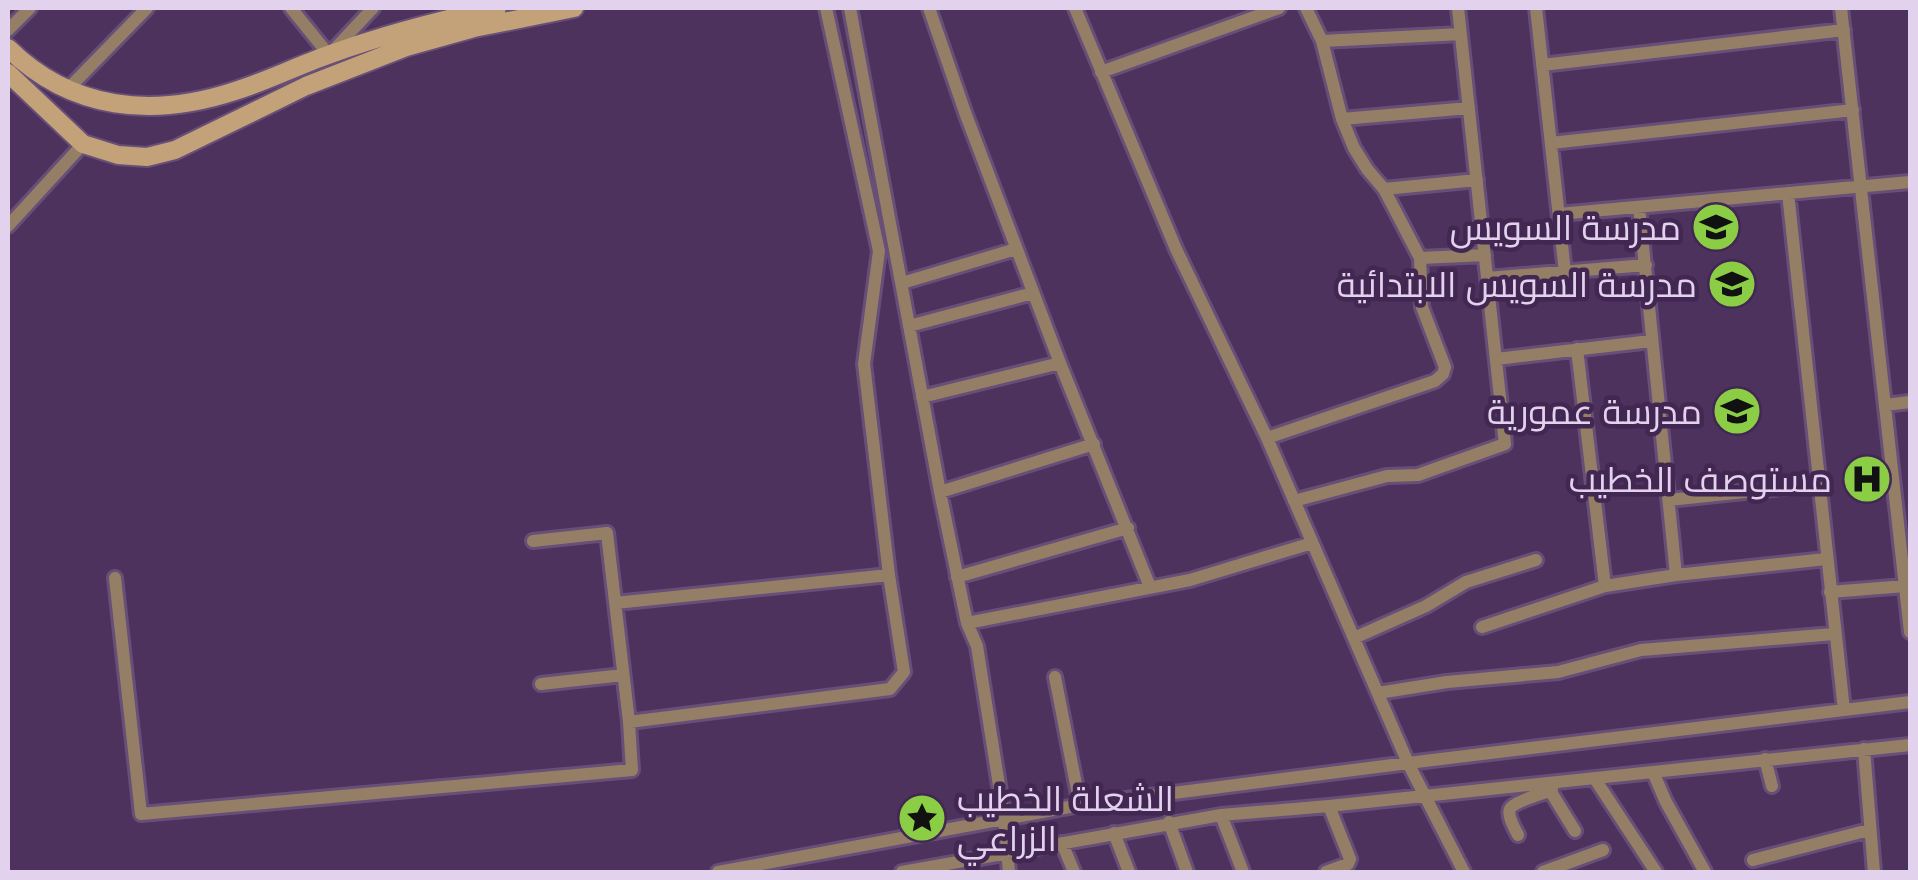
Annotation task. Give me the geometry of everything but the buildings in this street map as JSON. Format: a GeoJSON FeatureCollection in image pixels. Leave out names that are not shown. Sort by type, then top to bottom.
{"type":"FeatureCollection","features":[{"type":"Feature","properties":{"kind":"main road"},"geometry":{"type":"LineString","coordinates":[[35,101],[42,85],[136,108],[174,105],[236,91],[329,54],[472,10],[497,8]]}},
{"type":"Feature","properties":{"kind":"main road"},"geometry":{"type":"LineString","coordinates":[[11,83],[83,144],[118,156],[161,154],[306,86],[389,53],[474,28],[574,8]]}},
{"type":"Feature","properties":{"kind":"main road"},"geometry":{"type":"LineString","coordinates":[[8,48],[62,87]]}},
{"type":"Feature","properties":{"kind":"main road"},"geometry":{"type":"LineString","coordinates":[[11,83],[31,79],[34,70]]}},
{"type":"Feature","properties":{"kind":"street"},"geometry":{"type":"LineString","coordinates":[[8,30],[30,8]]}},
{"type":"Feature","properties":{"kind":"street"},"geometry":{"type":"LineString","coordinates":[[62,87],[147,8]]}},
{"type":"Feature","properties":{"kind":"street"},"geometry":{"type":"LineString","coordinates":[[291,8],[329,54],[373,8]]}},
{"type":"Feature","properties":{"kind":"street"},"geometry":{"type":"LineString","coordinates":[[628,722],[890,688],[904,672],[864,364],[879,250],[826,8]]}},
{"type":"Feature","properties":{"kind":"street"},"geometry":{"type":"LineString","coordinates":[[850,8],[940,492],[967,623],[977,646],[1009,872]]}},
{"type":"Feature","properties":{"kind":"street"},"geometry":{"type":"LineString","coordinates":[[929,8],[1016,249],[1150,587]]}},
{"type":"Feature","properties":{"kind":"street"},"geometry":{"type":"LineString","coordinates":[[1075,8],[1176,249],[1267,438],[1423,795],[1464,872]]}},
{"type":"Feature","properties":{"kind":"street"},"geometry":{"type":"LineString","coordinates":[[1101,72],[1279,8]]}},
{"type":"Feature","properties":{"kind":"street"},"geometry":{"type":"LineString","coordinates":[[1267,438],[1435,380],[1446,367],[1422,307],[1420,258],[1384,189],[1354,148],[1342,119],[1322,42],[1306,8]]}},
{"type":"Feature","properties":{"kind":"street"},"geometry":{"type":"LineString","coordinates":[[1294,501],[1386,476],[1418,475],[1505,444],[1458,8]]}},
{"type":"Feature","properties":{"kind":"street"},"geometry":{"type":"LineString","coordinates":[[1536,8],[1565,272]]}},
{"type":"Feature","properties":{"kind":"street"},"geometry":{"type":"LineString","coordinates":[[1842,8],[1885,405],[1906,552],[1910,627]]}},
{"type":"Feature","properties":{"kind":"street"},"geometry":{"type":"LineString","coordinates":[[1542,65],[1844,30]]}},
{"type":"Feature","properties":{"kind":"street"},"geometry":{"type":"LineString","coordinates":[[1322,42],[1461,34]]}},
{"type":"Feature","properties":{"kind":"street"},"geometry":{"type":"LineString","coordinates":[[1342,119],[1469,108]]}},
{"type":"Feature","properties":{"kind":"street"},"geometry":{"type":"LineString","coordinates":[[1551,142],[1853,110]]}},
{"type":"Feature","properties":{"kind":"street"},"geometry":{"type":"LineString","coordinates":[[8,224],[83,144]]}},
{"type":"Feature","properties":{"kind":"street"},"geometry":{"type":"LineString","coordinates":[[1384,189],[1477,180]]}},
{"type":"Feature","properties":{"kind":"street"},"geometry":{"type":"LineString","coordinates":[[1558,214],[1910,182]]}},
{"type":"Feature","properties":{"kind":"street"},"geometry":{"type":"LineString","coordinates":[[1788,193],[1844,710]]}},
{"type":"Feature","properties":{"kind":"street"},"geometry":{"type":"LineString","coordinates":[[1639,206],[1676,575]]}},
{"type":"Feature","properties":{"kind":"street"},"geometry":{"type":"LineString","coordinates":[[902,284],[1016,249]]}},
{"type":"Feature","properties":{"kind":"street"},"geometry":{"type":"LineString","coordinates":[[1420,258],[1485,254]]}},
{"type":"Feature","properties":{"kind":"street"},"geometry":{"type":"LineString","coordinates":[[1488,278],[1646,265]]}},
{"type":"Feature","properties":{"kind":"street"},"geometry":{"type":"LineString","coordinates":[[909,326],[1033,293]]}},
{"type":"Feature","properties":{"kind":"street"},"geometry":{"type":"LineString","coordinates":[[1496,359],[1652,341]]}},
{"type":"Feature","properties":{"kind":"street"},"geometry":{"type":"LineString","coordinates":[[1577,348],[1605,586]]}},
{"type":"Feature","properties":{"kind":"street"},"geometry":{"type":"LineString","coordinates":[[922,398],[1060,363]]}},
{"type":"Feature","properties":{"kind":"street"},"geometry":{"type":"LineString","coordinates":[[1885,405],[1910,402]]}},
{"type":"Feature","properties":{"kind":"street"},"geometry":{"type":"LineString","coordinates":[[940,492],[1094,444]]}},
{"type":"Feature","properties":{"kind":"street"},"geometry":{"type":"LineString","coordinates":[[1669,500],[1818,484]]}},
{"type":"Feature","properties":{"kind":"street"},"geometry":{"type":"LineString","coordinates":[[957,577],[1128,528]]}},
{"type":"Feature","properties":{"kind":"street"},"geometry":{"type":"LineString","coordinates":[[115,578],[142,814],[632,770],[607,533],[533,542]]}},
{"type":"Feature","properties":{"kind":"street"},"geometry":{"type":"LineString","coordinates":[[967,623],[1190,580],[1312,543]]}},
{"type":"Feature","properties":{"kind":"street"},"geometry":{"type":"LineString","coordinates":[[1482,627],[1605,586],[1826,559]]}},
{"type":"Feature","properties":{"kind":"street"},"geometry":{"type":"LineString","coordinates":[[1354,638],[1426,606],[1466,582],[1536,560]]}},
{"type":"Feature","properties":{"kind":"street"},"geometry":{"type":"LineString","coordinates":[[615,603],[889,575]]}},
{"type":"Feature","properties":{"kind":"street"},"geometry":{"type":"LineString","coordinates":[[1830,592],[1905,586]]}},
{"type":"Feature","properties":{"kind":"street"},"geometry":{"type":"LineString","coordinates":[[1378,693],[1558,672],[1641,650],[1834,634]]}},
{"type":"Feature","properties":{"kind":"street"},"geometry":{"type":"LineString","coordinates":[[541,684],[624,675]]}},
{"type":"Feature","properties":{"kind":"street"},"geometry":{"type":"LineString","coordinates":[[1055,677],[1080,805]]}},
{"type":"Feature","properties":{"kind":"street"},"geometry":{"type":"LineString","coordinates":[[718,872],[1080,805],[1910,702]]}},
{"type":"Feature","properties":{"kind":"street"},"geometry":{"type":"LineString","coordinates":[[902,872],[1221,815],[1548,786],[1910,744]]}},
{"type":"Feature","properties":{"kind":"street"},"geometry":{"type":"LineString","coordinates":[[1864,749],[1874,872]]}},
{"type":"Feature","properties":{"kind":"street"},"geometry":{"type":"LineString","coordinates":[[1765,759],[1772,786]]}},
{"type":"Feature","properties":{"kind":"street"},"geometry":{"type":"LineString","coordinates":[[1653,772],[1705,872]]}},
{"type":"Feature","properties":{"kind":"street"},"geometry":{"type":"LineString","coordinates":[[1595,779],[1656,872]]}},
{"type":"Feature","properties":{"kind":"street"},"geometry":{"type":"LineString","coordinates":[[1548,786],[1574,831]]}},
{"type":"Feature","properties":{"kind":"street"},"geometry":{"type":"LineString","coordinates":[[1518,835],[1510,810],[1548,786]]}},
{"type":"Feature","properties":{"kind":"street"},"geometry":{"type":"LineString","coordinates":[[1326,872],[1348,864],[1350,859],[1328,806]]}},
{"type":"Feature","properties":{"kind":"street"},"geometry":{"type":"LineString","coordinates":[[1221,815],[1243,872]]}},
{"type":"Feature","properties":{"kind":"street"},"geometry":{"type":"LineString","coordinates":[[1169,822],[1188,872]]}},
{"type":"Feature","properties":{"kind":"street"},"geometry":{"type":"LineString","coordinates":[[1753,860],[1869,830]]}},
{"type":"Feature","properties":{"kind":"street"},"geometry":{"type":"LineString","coordinates":[[1114,834],[1129,872]]}},
{"type":"Feature","properties":{"kind":"street"},"geometry":{"type":"LineString","coordinates":[[1062,843],[1074,872]]}},
{"type":"Feature","properties":{"kind":"street"},"geometry":{"type":"LineString","coordinates":[[1543,872],[1602,850]]}},
{"type":"Feature","properties":{"kind":"place","name":"مدرسة السويس"},"geometry":{"type":"Point","coordinates":[1716,227]}},
{"type":"Feature","properties":{"kind":"place","name":"مدرسة السويس الابتدائية"},"geometry":{"type":"Point","coordinates":[1732,284]}},
{"type":"Feature","properties":{"kind":"place","name":"مدرسة عمورية"},"geometry":{"type":"Point","coordinates":[1737,411]}},
{"type":"Feature","properties":{"kind":"place","name":"مستوصف الخطيب"},"geometry":{"type":"Point","coordinates":[1867,479]}},
{"type":"Feature","properties":{"kind":"place","name":"الشعلة الخطيب الزراعي"},"geometry":{"type":"Point","coordinates":[922,818]}}]}
